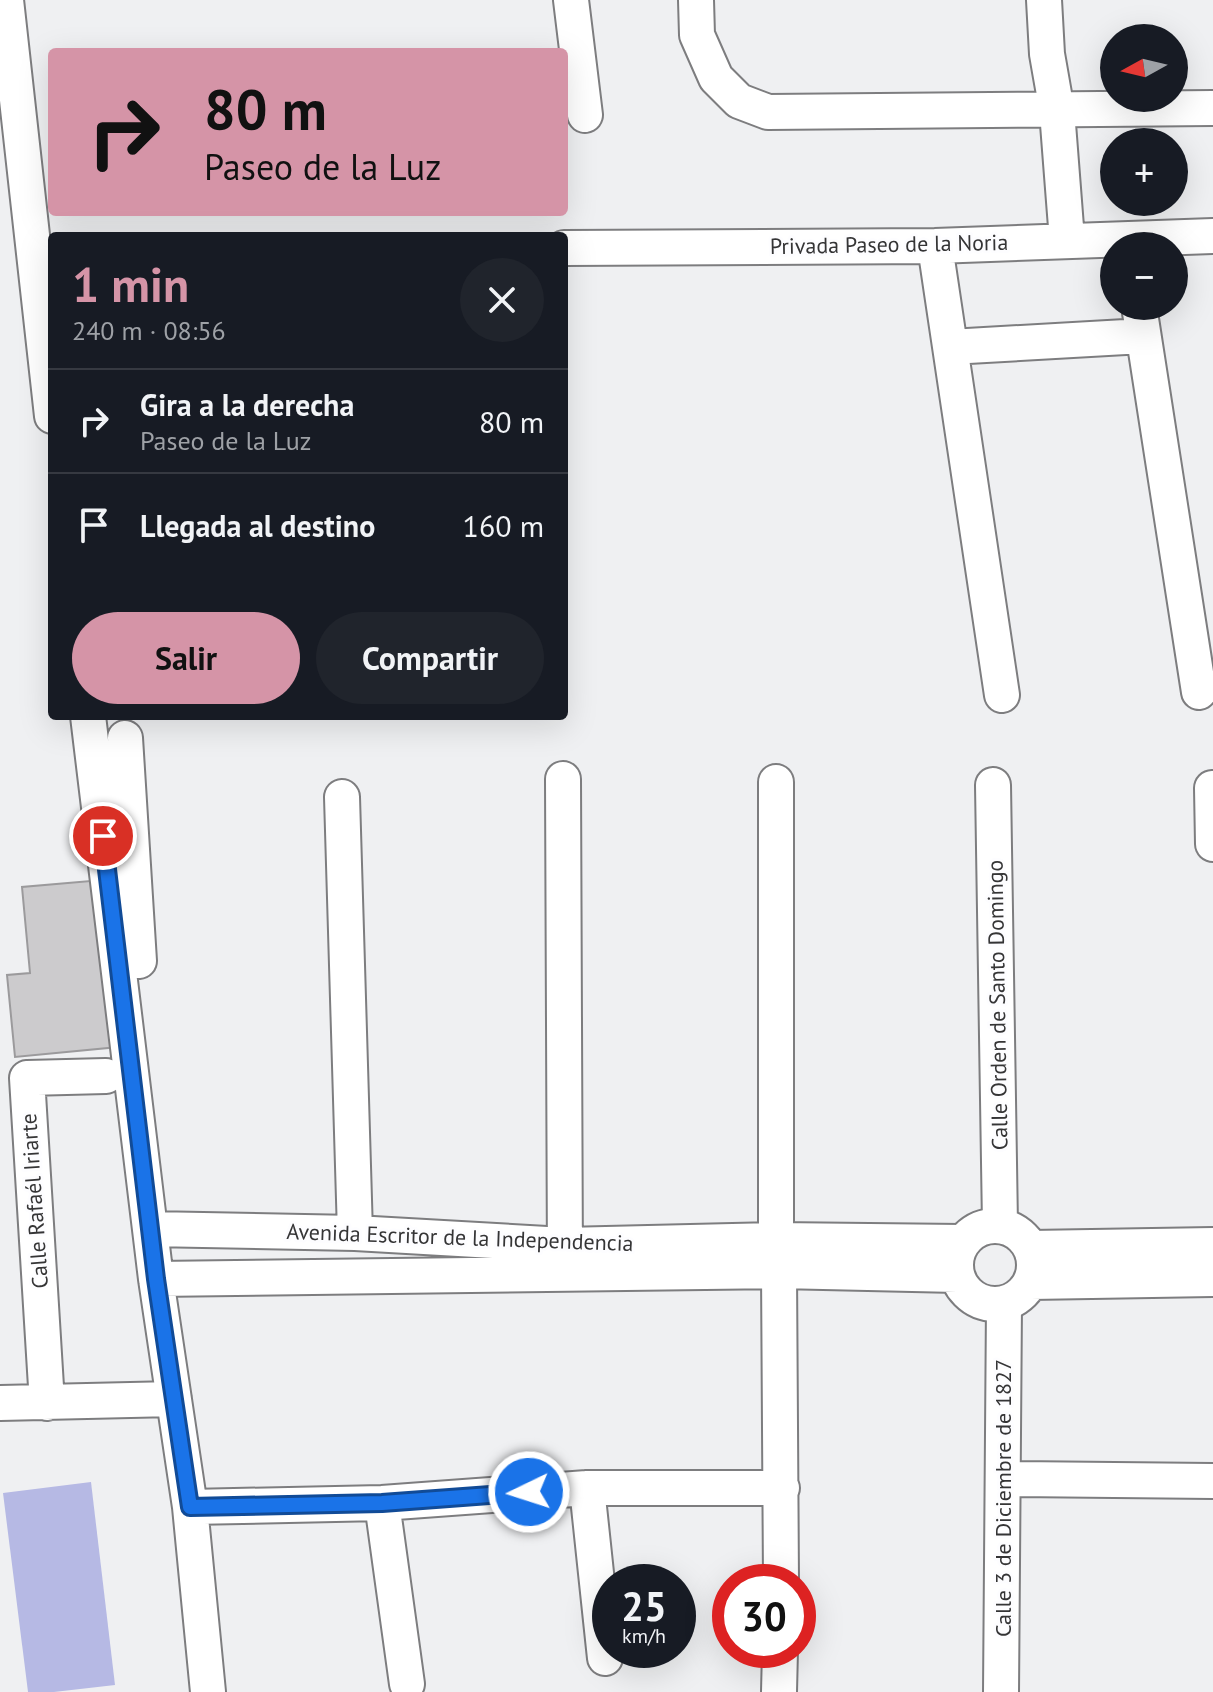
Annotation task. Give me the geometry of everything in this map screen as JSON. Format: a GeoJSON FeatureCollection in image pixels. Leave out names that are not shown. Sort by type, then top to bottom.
{"type":"FeatureCollection","features":[{"type":"Feature","properties":{"kind":"street"},"geometry":{"type":"LineString","coordinates":[[6,0],[42,246],[48,348]]}},
{"type":"Feature","properties":{"kind":"street"},"geometry":{"type":"LineString","coordinates":[[571,0],[585,115]]}},
{"type":"Feature","properties":{"kind":"street"},"geometry":{"type":"LineString","coordinates":[[696,0],[697,35],[716,78],[739,101],[768,112],[1213,108]]}},
{"type":"Feature","properties":{"kind":"street"},"geometry":{"type":"LineString","coordinates":[[1044,0],[1067,240]]}},
{"type":"Feature","properties":{"kind":"street","name":"Privada Paseo de la Noria"},"geometry":{"type":"LineString","coordinates":[[568,248],[935,246],[1213,236]]}},
{"type":"Feature","properties":{"kind":"street"},"geometry":{"type":"LineString","coordinates":[[935,246],[1002,695]]}},
{"type":"Feature","properties":{"kind":"street"},"geometry":{"type":"LineString","coordinates":[[950,347],[1141,321],[1199,692]]}},
{"type":"Feature","properties":{"kind":"street"},"geometry":{"type":"LineString","coordinates":[[88,720],[156,1279],[190,1507],[208,1692]]}},
{"type":"Feature","properties":{"kind":"street"},"geometry":{"type":"LineString","coordinates":[[125,738],[141,997],[162,1212],[160,1219],[150,1227]]}},
{"type":"Feature","properties":{"kind":"street"},"geometry":{"type":"LineString","coordinates":[[563,779],[565,1259]]}},
{"type":"Feature","properties":{"kind":"street"},"geometry":{"type":"LineString","coordinates":[[776,782],[781,1564]]}},
{"type":"Feature","properties":{"kind":"street","name":"Calle Orden de Santo Domingo"},"geometry":{"type":"LineString","coordinates":[[993,785],[1000,1225]]}},
{"type":"Feature","properties":{"kind":"street"},"geometry":{"type":"LineString","coordinates":[[1212,788],[1213,844]]}},
{"type":"Feature","properties":{"kind":"street"},"geometry":{"type":"LineString","coordinates":[[342,797],[355,1233]]}},
{"type":"Feature","properties":{"kind":"street","name":"Calle Rafaél Iriarte"},"geometry":{"type":"LineString","coordinates":[[47,1403],[27,1078],[106,1076]]}},
{"type":"Feature","properties":{"kind":"street"},"geometry":{"type":"LineString","coordinates":[[1000,1225],[1013,1229],[1031,1248],[1035,1265],[1031,1282],[1024,1292],[1004,1304],[980,1302],[969,1296],[957,1275],[957,1252],[973,1232],[986,1226],[1000,1225]]}},
{"type":"Feature","properties":{"kind":"street","name":"Avenida Escritor de la Independencia"},"geometry":{"type":"LineString","coordinates":[[150,1227],[355,1233],[565,1259]]}},
{"type":"Feature","properties":{"kind":"street","name":"Avenida Escritor de la Independencia"},"geometry":{"type":"LineString","coordinates":[[156,1279],[565,1259],[777,1256],[962,1242]]}},
{"type":"Feature","properties":{"kind":"street"},"geometry":{"type":"LineString","coordinates":[[1031,1248],[1213,1245]]}},
{"type":"Feature","properties":{"kind":"street","name":"Avenida Escritor de la Independencia"},"geometry":{"type":"LineString","coordinates":[[777,1256],[957,1275]]}},
{"type":"Feature","properties":{"kind":"street"},"geometry":{"type":"LineString","coordinates":[[1031,1282],[1213,1279]]}},
{"type":"Feature","properties":{"kind":"street","name":"Calle 3 de Diciembre de 1827"},"geometry":{"type":"LineString","coordinates":[[1001,1692],[1004,1304]]}},
{"type":"Feature","properties":{"kind":"street"},"geometry":{"type":"LineString","coordinates":[[0,1403],[174,1399]]}},
{"type":"Feature","properties":{"kind":"street"},"geometry":{"type":"LineString","coordinates":[[1003,1479],[1213,1481]]}},
{"type":"Feature","properties":{"kind":"street"},"geometry":{"type":"LineString","coordinates":[[190,1507],[382,1503],[587,1488],[782,1488]]}},
{"type":"Feature","properties":{"kind":"street"},"geometry":{"type":"LineString","coordinates":[[587,1488],[595,1564]]}},
{"type":"Feature","properties":{"kind":"street"},"geometry":{"type":"LineString","coordinates":[[382,1503],[407,1684]]}},
{"type":"Feature","properties":{"kind":"street"},"geometry":{"type":"LineString","coordinates":[[779,1692],[780,1668]]}},
{"type":"Feature","properties":{"kind":"shaded area"},"geometry":{"type":"Polygon","coordinates":[[[91,1482],[115,1685],[28,1692],[3,1493],[91,1482]]]}},
{"type":"Feature","properties":{"kind":"building"},"geometry":{"type":"Polygon","coordinates":[[[102,880],[118,1047],[15,1057],[7,975],[30,973],[22,887],[102,880]]]}},
{"type":"Feature","properties":{"kind":"route"},"geometry":{"type":"LineString","coordinates":[[103,836],[156,1279],[190,1507],[382,1503],[529,1492]]}}]}
